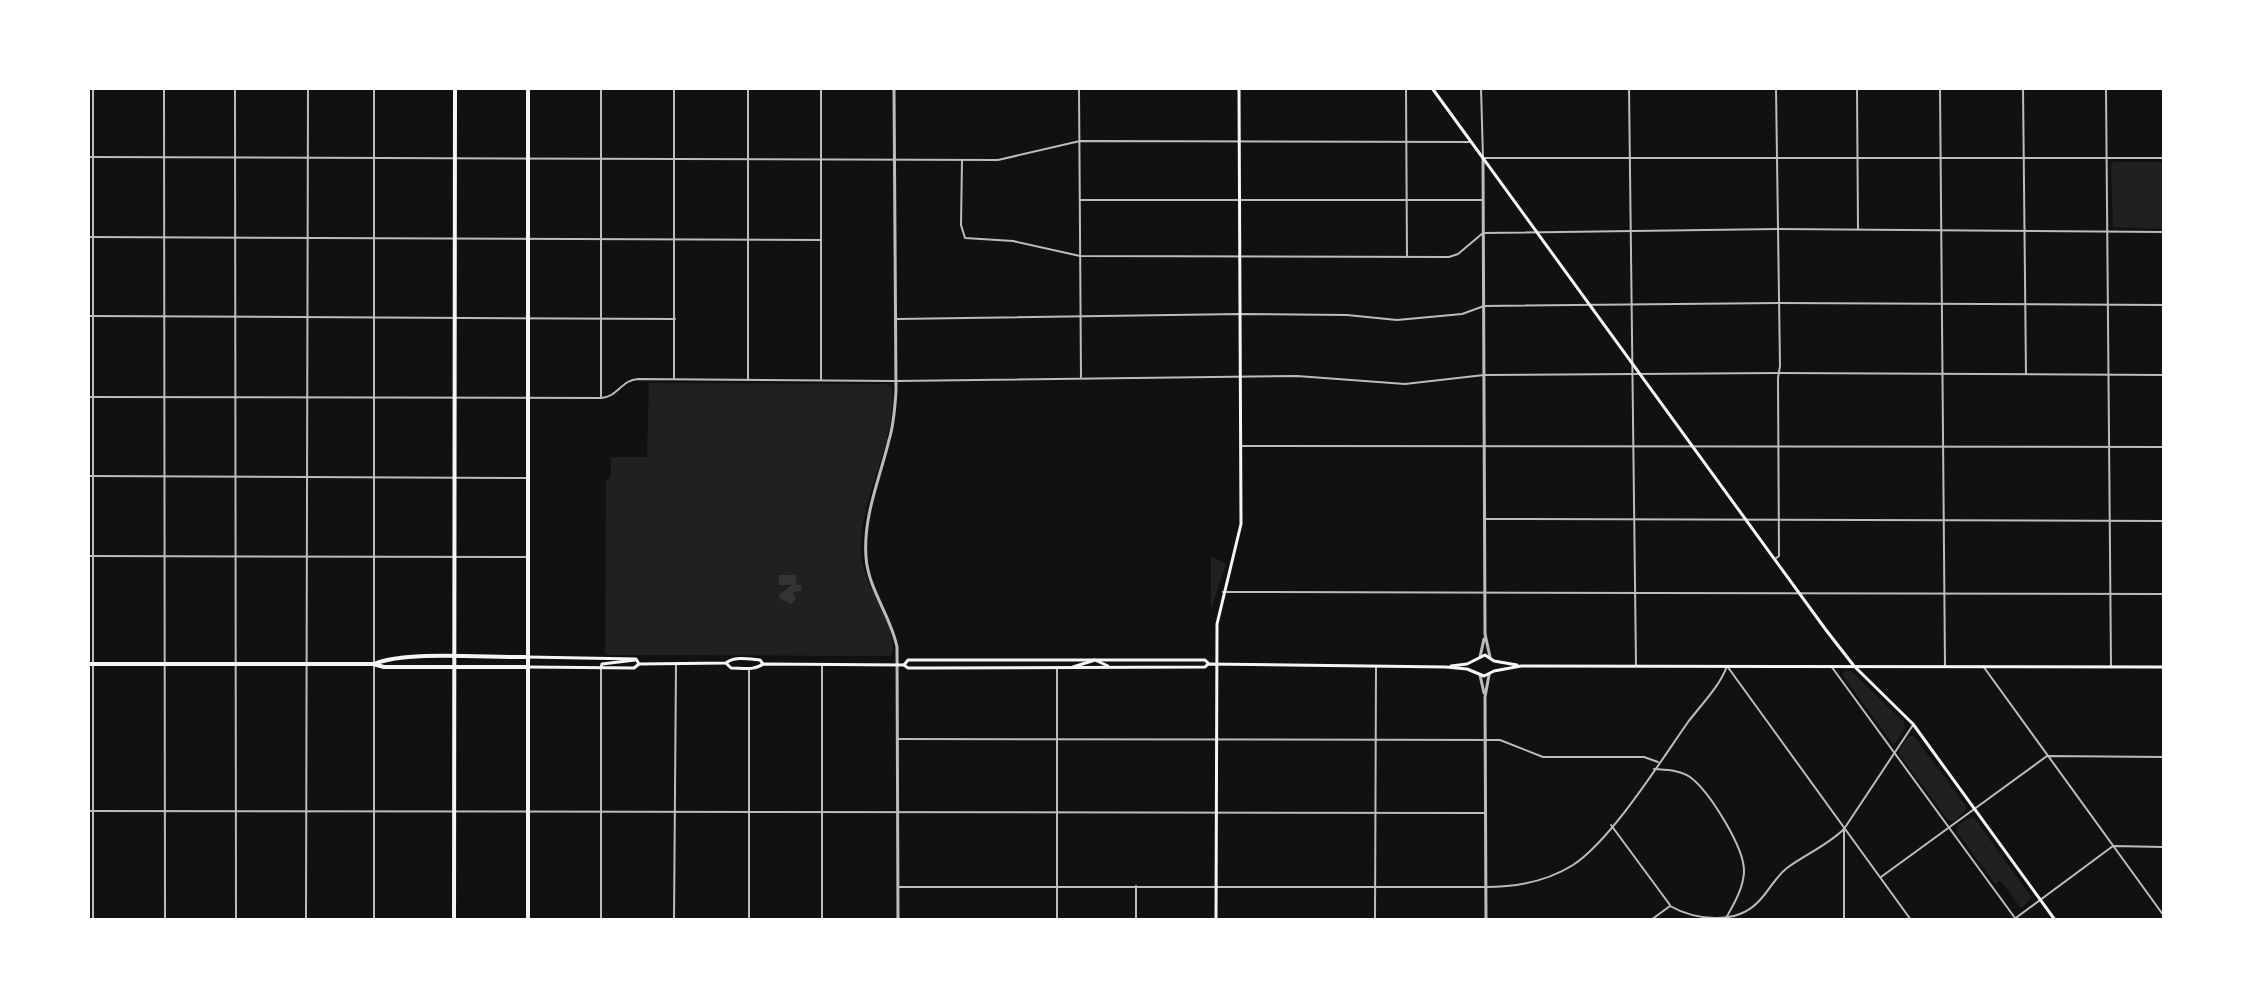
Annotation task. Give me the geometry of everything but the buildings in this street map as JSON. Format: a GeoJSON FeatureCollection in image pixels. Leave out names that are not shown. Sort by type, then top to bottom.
{"type":"FeatureCollection","features":[{"type":"Feature","properties":{"kind":"main road"},"geometry":{"type":"LineString","coordinates":[[454,920],[455,88]]}},
{"type":"Feature","properties":{"kind":"main road"},"geometry":{"type":"LineString","coordinates":[[528,88],[528,920]]}},
{"type":"Feature","properties":{"kind":"main road"},"geometry":{"type":"LineString","coordinates":[[1216,920],[1217,618],[1222,592],[1240,535],[1239,88]]}},
{"type":"Feature","properties":{"kind":"main road"},"geometry":{"type":"LineString","coordinates":[[1431,88],[1854,666],[1913,724],[2055,920]]}},
{"type":"Feature","properties":{"kind":"main road"},"geometry":{"type":"LineString","coordinates":[[374,664],[384,660],[455,657],[636,659]]}},
{"type":"Feature","properties":{"kind":"main road"},"geometry":{"type":"LineString","coordinates":[[1475,671],[1479,657],[1490,657],[1494,661],[1521,666],[2163,667]]}},
{"type":"Feature","properties":{"kind":"main road"},"geometry":{"type":"LineString","coordinates":[[636,659],[639,664]]}},
{"type":"Feature","properties":{"kind":"main road"},"geometry":{"type":"LineString","coordinates":[[601,668],[602,664],[609,662],[633,662],[636,659]]}},
{"type":"Feature","properties":{"kind":"main road"},"geometry":{"type":"LineString","coordinates":[[91,664],[374,664],[384,667],[634,668],[639,664],[726,663],[730,660],[744,659],[760,660],[763,664]]}},
{"type":"Feature","properties":{"kind":"main road"},"geometry":{"type":"LineString","coordinates":[[904,665],[908,660],[1206,660],[1208,664]]}},
{"type":"Feature","properties":{"kind":"main road"},"geometry":{"type":"LineString","coordinates":[[1071,668],[1095,660],[1114,668]]}},
{"type":"Feature","properties":{"kind":"main road"},"geometry":{"type":"LineString","coordinates":[[1446,667],[1476,661]]}},
{"type":"Feature","properties":{"kind":"main road"},"geometry":{"type":"LineString","coordinates":[[1494,661],[1494,671]]}},
{"type":"Feature","properties":{"kind":"main road"},"geometry":{"type":"LineString","coordinates":[[726,663],[731,668],[758,668],[763,664],[904,665],[908,668],[1205,667],[1208,664],[1446,667],[1475,671],[1479,675],[1489,675],[1494,671],[1521,666]]}},
{"type":"Feature","properties":{"kind":"street"},"geometry":{"type":"LineString","coordinates":[[93,88],[94,556],[91,664],[94,811],[93,920]]}},
{"type":"Feature","properties":{"kind":"street"},"geometry":{"type":"LineString","coordinates":[[164,88],[165,920]]}},
{"type":"Feature","properties":{"kind":"street"},"geometry":{"type":"LineString","coordinates":[[235,88],[236,920]]}},
{"type":"Feature","properties":{"kind":"street"},"geometry":{"type":"LineString","coordinates":[[306,920],[308,88]]}},
{"type":"Feature","properties":{"kind":"street"},"geometry":{"type":"LineString","coordinates":[[374,88],[374,920]]}},
{"type":"Feature","properties":{"kind":"street"},"geometry":{"type":"LineString","coordinates":[[601,88],[601,398]]}},
{"type":"Feature","properties":{"kind":"street"},"geometry":{"type":"LineString","coordinates":[[674,88],[674,379]]}},
{"type":"Feature","properties":{"kind":"street"},"geometry":{"type":"LineString","coordinates":[[748,88],[748,380]]}},
{"type":"Feature","properties":{"kind":"street"},"geometry":{"type":"LineString","coordinates":[[821,88],[821,380]]}},
{"type":"Feature","properties":{"kind":"street"},"geometry":{"type":"LineString","coordinates":[[894,88],[896,319],[894,420],[869,515],[866,557],[868,572],[894,631],[897,665],[898,920]]}},
{"type":"Feature","properties":{"kind":"street"},"geometry":{"type":"LineString","coordinates":[[1079,88],[1081,377]]}},
{"type":"Feature","properties":{"kind":"street"},"geometry":{"type":"LineString","coordinates":[[1406,88],[1407,257]]}},
{"type":"Feature","properties":{"kind":"street"},"geometry":{"type":"LineString","coordinates":[[1481,88],[1485,634],[1490,657]]}},
{"type":"Feature","properties":{"kind":"street"},"geometry":{"type":"LineString","coordinates":[[1629,88],[1636,666]]}},
{"type":"Feature","properties":{"kind":"street"},"geometry":{"type":"LineString","coordinates":[[1775,559],[1779,556],[1776,88]]}},
{"type":"Feature","properties":{"kind":"street"},"geometry":{"type":"LineString","coordinates":[[1857,88],[1858,229]]}},
{"type":"Feature","properties":{"kind":"street"},"geometry":{"type":"LineString","coordinates":[[1940,88],[1945,666]]}},
{"type":"Feature","properties":{"kind":"street"},"geometry":{"type":"LineString","coordinates":[[2023,88],[2026,375]]}},
{"type":"Feature","properties":{"kind":"street"},"geometry":{"type":"LineString","coordinates":[[2106,88],[2111,667]]}},
{"type":"Feature","properties":{"kind":"street"},"geometry":{"type":"LineString","coordinates":[[88,157],[962,161],[1014,159],[1064,143],[1080,141],[1471,142]]}},
{"type":"Feature","properties":{"kind":"street"},"geometry":{"type":"LineString","coordinates":[[1483,158],[1776,156],[2163,158]]}},
{"type":"Feature","properties":{"kind":"street"},"geometry":{"type":"LineString","coordinates":[[962,161],[961,225],[964,237],[971,240],[1013,241],[1080,256],[1449,257],[1458,254],[1483,233],[1778,229],[2163,232]]}},
{"type":"Feature","properties":{"kind":"street"},"geometry":{"type":"LineString","coordinates":[[1080,200],[1483,200]]}},
{"type":"Feature","properties":{"kind":"street"},"geometry":{"type":"LineString","coordinates":[[88,237],[821,240]]}},
{"type":"Feature","properties":{"kind":"street"},"geometry":{"type":"LineString","coordinates":[[896,319],[1240,314],[1347,315],[1397,320],[1452,315],[1484,306],[1779,303],[2163,304]]}},
{"type":"Feature","properties":{"kind":"street"},"geometry":{"type":"LineString","coordinates":[[88,316],[675,319]]}},
{"type":"Feature","properties":{"kind":"street"},"geometry":{"type":"LineString","coordinates":[[88,397],[601,398],[613,396],[633,379],[896,381],[1297,376],[1405,384],[1484,375],[1779,373],[2163,375]]}},
{"type":"Feature","properties":{"kind":"street"},"geometry":{"type":"LineString","coordinates":[[1241,446],[2163,447]]}},
{"type":"Feature","properties":{"kind":"street"},"geometry":{"type":"LineString","coordinates":[[88,476],[527,478]]}},
{"type":"Feature","properties":{"kind":"street"},"geometry":{"type":"LineString","coordinates":[[1484,519],[2163,521]]}},
{"type":"Feature","properties":{"kind":"street"},"geometry":{"type":"LineString","coordinates":[[88,556],[527,557]]}},
{"type":"Feature","properties":{"kind":"street"},"geometry":{"type":"LineString","coordinates":[[1222,592],[2163,594]]}},
{"type":"Feature","properties":{"kind":"street"},"geometry":{"type":"LineString","coordinates":[[1479,657],[1485,634]]}},
{"type":"Feature","properties":{"kind":"street"},"geometry":{"type":"LineString","coordinates":[[674,920],[676,664]]}},
{"type":"Feature","properties":{"kind":"street"},"geometry":{"type":"LineString","coordinates":[[822,664],[822,920]]}},
{"type":"Feature","properties":{"kind":"street"},"geometry":{"type":"LineString","coordinates":[[1375,920],[1376,666]]}},
{"type":"Feature","properties":{"kind":"street"},"geometry":{"type":"LineString","coordinates":[[898,887],[1486,887],[1523,885],[1557,874],[1586,855],[1659,763],[1727,666],[1911,920]]}},
{"type":"Feature","properties":{"kind":"street"},"geometry":{"type":"LineString","coordinates":[[1831,666],[2014,919],[2113,846],[2163,847]]}},
{"type":"Feature","properties":{"kind":"street"},"geometry":{"type":"LineString","coordinates":[[1983,666],[2163,916]]}},
{"type":"Feature","properties":{"kind":"street"},"geometry":{"type":"LineString","coordinates":[[601,668],[601,920]]}},
{"type":"Feature","properties":{"kind":"street"},"geometry":{"type":"LineString","coordinates":[[748,668],[749,920]]}},
{"type":"Feature","properties":{"kind":"street"},"geometry":{"type":"LineString","coordinates":[[1056,920],[1057,668]]}},
{"type":"Feature","properties":{"kind":"street"},"geometry":{"type":"LineString","coordinates":[[1479,675],[1485,697]]}},
{"type":"Feature","properties":{"kind":"street"},"geometry":{"type":"LineString","coordinates":[[1486,920],[1485,697],[1489,675]]}},
{"type":"Feature","properties":{"kind":"street"},"geometry":{"type":"LineString","coordinates":[[1611,825],[1670,906],[1694,916],[1726,918],[1748,910],[1758,903],[1781,873],[1836,837],[1844,829],[1913,724]]}},
{"type":"Feature","properties":{"kind":"street"},"geometry":{"type":"LineString","coordinates":[[898,739],[1485,740],[1507,741],[1536,756],[1644,757],[1659,763]]}},
{"type":"Feature","properties":{"kind":"street"},"geometry":{"type":"LineString","coordinates":[[1881,877],[2047,756],[2163,757]]}},
{"type":"Feature","properties":{"kind":"street"},"geometry":{"type":"LineString","coordinates":[[1654,769],[1674,771],[1689,777],[1738,844],[1744,874],[1738,895],[1726,918]]}},
{"type":"Feature","properties":{"kind":"street"},"geometry":{"type":"LineString","coordinates":[[88,811],[1485,813]]}},
{"type":"Feature","properties":{"kind":"street"},"geometry":{"type":"LineString","coordinates":[[1844,829],[1844,920]]}},
{"type":"Feature","properties":{"kind":"street"},"geometry":{"type":"LineString","coordinates":[[1136,886],[1136,920]]}},
{"type":"Feature","properties":{"kind":"street"},"geometry":{"type":"LineString","coordinates":[[1651,920],[1670,906]]}},
{"type":"Feature","properties":{"kind":"street"},"geometry":{"type":"LineString","coordinates":[[1694,916],[1697,920]]}},
{"type":"Feature","properties":{"kind":"shaded area"},"geometry":{"type":"Polygon","coordinates":[[[2114,162],[2163,162],[2163,229],[2113,227],[2111,165],[2114,162]]]}},
{"type":"Feature","properties":{"kind":"shaded area"},"geometry":{"type":"Polygon","coordinates":[[[649,383],[886,384],[892,388],[889,429],[861,535],[863,567],[887,622],[893,646],[891,656],[605,655],[606,482],[611,476],[611,457],[647,457],[649,383]]]}},
{"type":"Feature","properties":{"kind":"shaded area"},"geometry":{"type":"Polygon","coordinates":[[[1211,556],[1226,564],[1212,607],[1211,607],[1211,556]]]}},
{"type":"Feature","properties":{"kind":"shaded area"},"geometry":{"type":"Polygon","coordinates":[[[779,575],[796,575],[796,585],[801,585],[801,591],[793,592],[796,599],[792,604],[779,598],[780,594],[792,585],[779,585],[779,575]]]}},
{"type":"Feature","properties":{"kind":"shaded area"},"geometry":{"type":"Polygon","coordinates":[[[1844,671],[1851,671],[1904,722],[1905,729],[1895,743],[1892,743],[1843,676],[1844,671]]]}},
{"type":"Feature","properties":{"kind":"shaded area"},"geometry":{"type":"Polygon","coordinates":[[[1909,736],[1914,736],[1966,806],[1965,811],[1954,821],[1948,820],[1900,755],[1899,750],[1909,736]]]}},
{"type":"Feature","properties":{"kind":"shaded area"},"geometry":{"type":"Polygon","coordinates":[[[1971,817],[1975,819],[2032,898],[2021,908],[2000,880],[1995,884],[1957,832],[1958,825],[1971,817]]]}}]}
